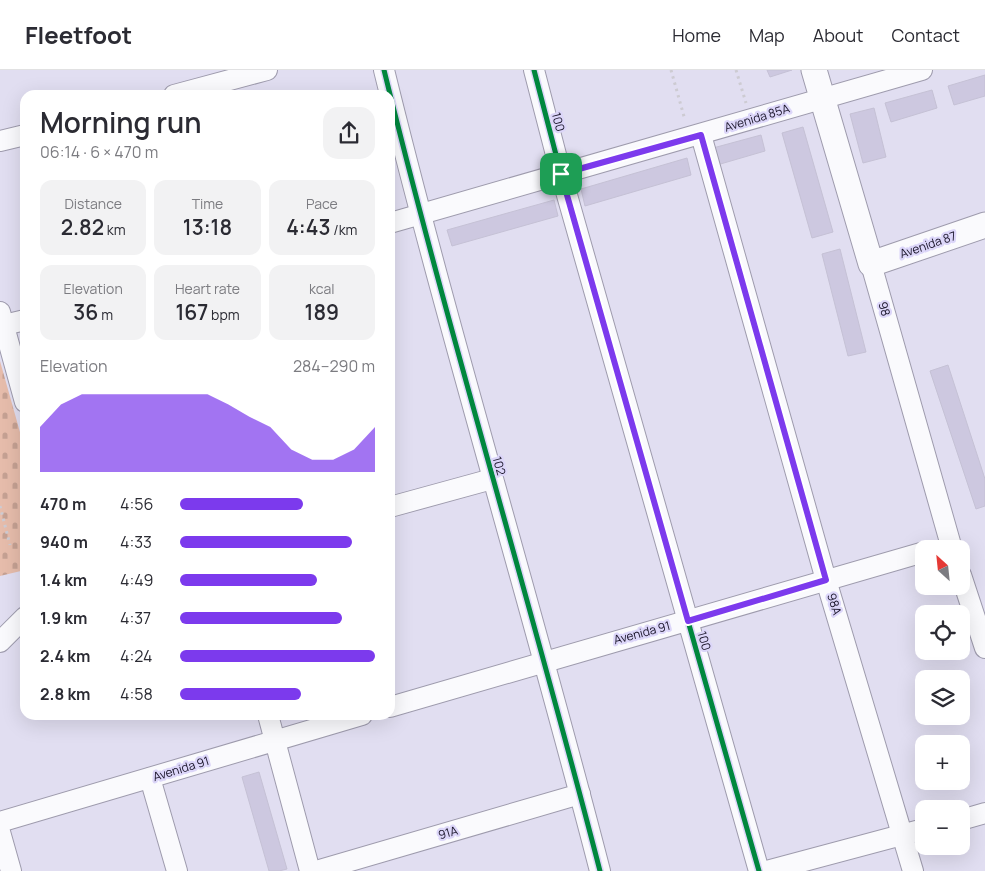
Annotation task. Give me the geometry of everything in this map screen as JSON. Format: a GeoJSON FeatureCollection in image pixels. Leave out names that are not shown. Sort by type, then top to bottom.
{"type":"FeatureCollection","features":[{"type":"Feature","properties":{"kind":"street"},"geometry":{"type":"LineString","coordinates":[[193,90],[267,70]]}},
{"type":"Feature","properties":{"kind":"street","name":"102"},"geometry":{"type":"LineString","coordinates":[[384,70],[389,90]]}},
{"type":"Feature","properties":{"kind":"street","name":"100"},"geometry":{"type":"LineString","coordinates":[[534,70],[561,174],[759,871]]}},
{"type":"Feature","properties":{"kind":"street","name":"98"},"geometry":{"type":"LineString","coordinates":[[814,70],[871,264],[944,540]]}},
{"type":"Feature","properties":{"kind":"street","name":"Avenida 85A"},"geometry":{"type":"LineString","coordinates":[[395,222],[922,70]]}},
{"type":"Feature","properties":{"kind":"street","name":"102"},"geometry":{"type":"LineString","coordinates":[[395,114],[420,215],[492,479],[545,660],[600,871]]}},
{"type":"Feature","properties":{"kind":"street"},"geometry":{"type":"LineString","coordinates":[[0,142],[20,136]]}},
{"type":"Feature","properties":{"kind":"street","name":"98A"},"geometry":{"type":"LineString","coordinates":[[696,136],[826,580],[914,871]]}},
{"type":"Feature","properties":{"kind":"street","name":"Avenida 87"},"geometry":{"type":"LineString","coordinates":[[871,264],[985,225]]}},
{"type":"Feature","properties":{"kind":"street"},"geometry":{"type":"LineString","coordinates":[[20,320],[2,319],[20,384]]}},
{"type":"Feature","properties":{"kind":"street"},"geometry":{"type":"LineString","coordinates":[[395,506],[492,479]]}},
{"type":"Feature","properties":{"kind":"street","name":"Avenida 91"},"geometry":{"type":"LineString","coordinates":[[395,705],[545,660],[688,621],[915,555]]}},
{"type":"Feature","properties":{"kind":"street"},"geometry":{"type":"LineString","coordinates":[[968,595],[984,641]]}},
{"type":"Feature","properties":{"kind":"street"},"geometry":{"type":"LineString","coordinates":[[0,642],[20,622]]}},
{"type":"Feature","properties":{"kind":"street"},"geometry":{"type":"LineString","coordinates":[[269,720],[310,871]]}},
{"type":"Feature","properties":{"kind":"street","name":"Avenida 91"},"geometry":{"type":"LineString","coordinates":[[0,822],[345,720]]}},
{"type":"Feature","properties":{"kind":"street"},"geometry":{"type":"LineString","coordinates":[[150,778],[177,871]]}},
{"type":"Feature","properties":{"kind":"street","name":"91A"},"geometry":{"type":"LineString","coordinates":[[316,871],[580,794]]}},
{"type":"Feature","properties":{"kind":"street"},"geometry":{"type":"LineString","coordinates":[[970,817],[985,813]]}},
{"type":"Feature","properties":{"kind":"street"},"geometry":{"type":"LineString","coordinates":[[0,832],[11,871]]}},
{"type":"Feature","properties":{"kind":"street"},"geometry":{"type":"LineString","coordinates":[[767,871],[915,832]]}},
{"type":"Feature","properties":{"kind":"path"},"geometry":{"type":"LineString","coordinates":[[671,70],[696,136]]}},
{"type":"Feature","properties":{"kind":"path"},"geometry":{"type":"LineString","coordinates":[[736,70],[751,120]]}},
{"type":"Feature","properties":{"kind":"path"},"geometry":{"type":"LineString","coordinates":[[0,506],[10,545]]}},
{"type":"Feature","properties":{"kind":"green space"},"geometry":{"type":"Polygon","coordinates":[[[0,361],[20,432],[20,571],[0,576],[0,361]]]}},
{"type":"Feature","properties":{"kind":"building"},"geometry":{"type":"Polygon","coordinates":[[[767,70],[792,70],[770,77],[767,70]]]}},
{"type":"Feature","properties":{"kind":"building"},"geometry":{"type":"Polygon","coordinates":[[[985,75],[985,96],[954,105],[948,86],[985,75]]]}},
{"type":"Feature","properties":{"kind":"building"},"geometry":{"type":"Polygon","coordinates":[[[932,90],[937,108],[891,122],[885,103],[932,90]]]}},
{"type":"Feature","properties":{"kind":"building"},"geometry":{"type":"Polygon","coordinates":[[[874,108],[886,157],[863,163],[850,114],[874,108]]]}},
{"type":"Feature","properties":{"kind":"building"},"geometry":{"type":"Polygon","coordinates":[[[803,127],[833,232],[812,238],[782,133],[803,127]]]}},
{"type":"Feature","properties":{"kind":"building"},"geometry":{"type":"Polygon","coordinates":[[[761,135],[765,151],[717,165],[713,148],[761,135]]]}},
{"type":"Feature","properties":{"kind":"building"},"geometry":{"type":"Polygon","coordinates":[[[687,158],[691,175],[585,206],[581,189],[687,158]]]}},
{"type":"Feature","properties":{"kind":"building"},"geometry":{"type":"Polygon","coordinates":[[[554,200],[558,216],[452,246],[447,230],[554,200]]]}},
{"type":"Feature","properties":{"kind":"building"},"geometry":{"type":"Polygon","coordinates":[[[840,249],[866,352],[848,356],[822,254],[840,249]]]}},
{"type":"Feature","properties":{"kind":"building"},"geometry":{"type":"Polygon","coordinates":[[[948,365],[985,479],[985,506],[976,509],[930,371],[948,365]]]}},
{"type":"Feature","properties":{"kind":"building"},"geometry":{"type":"Polygon","coordinates":[[[259,772],[287,869],[279,871],[269,871],[242,777],[259,772]]]}},
{"type":"Feature","properties":{"kind":"cycle path"},"geometry":{"type":"LineString","coordinates":[[384,70],[389,90]]}},
{"type":"Feature","properties":{"kind":"cycle path"},"geometry":{"type":"LineString","coordinates":[[534,70],[561,174],[759,871]]}},
{"type":"Feature","properties":{"kind":"cycle path"},"geometry":{"type":"LineString","coordinates":[[395,114],[600,871]]}},
{"type":"Feature","properties":{"kind":"route"},"geometry":{"type":"LineString","coordinates":[[701,135],[826,580],[688,621],[561,174],[701,135]]}}]}
